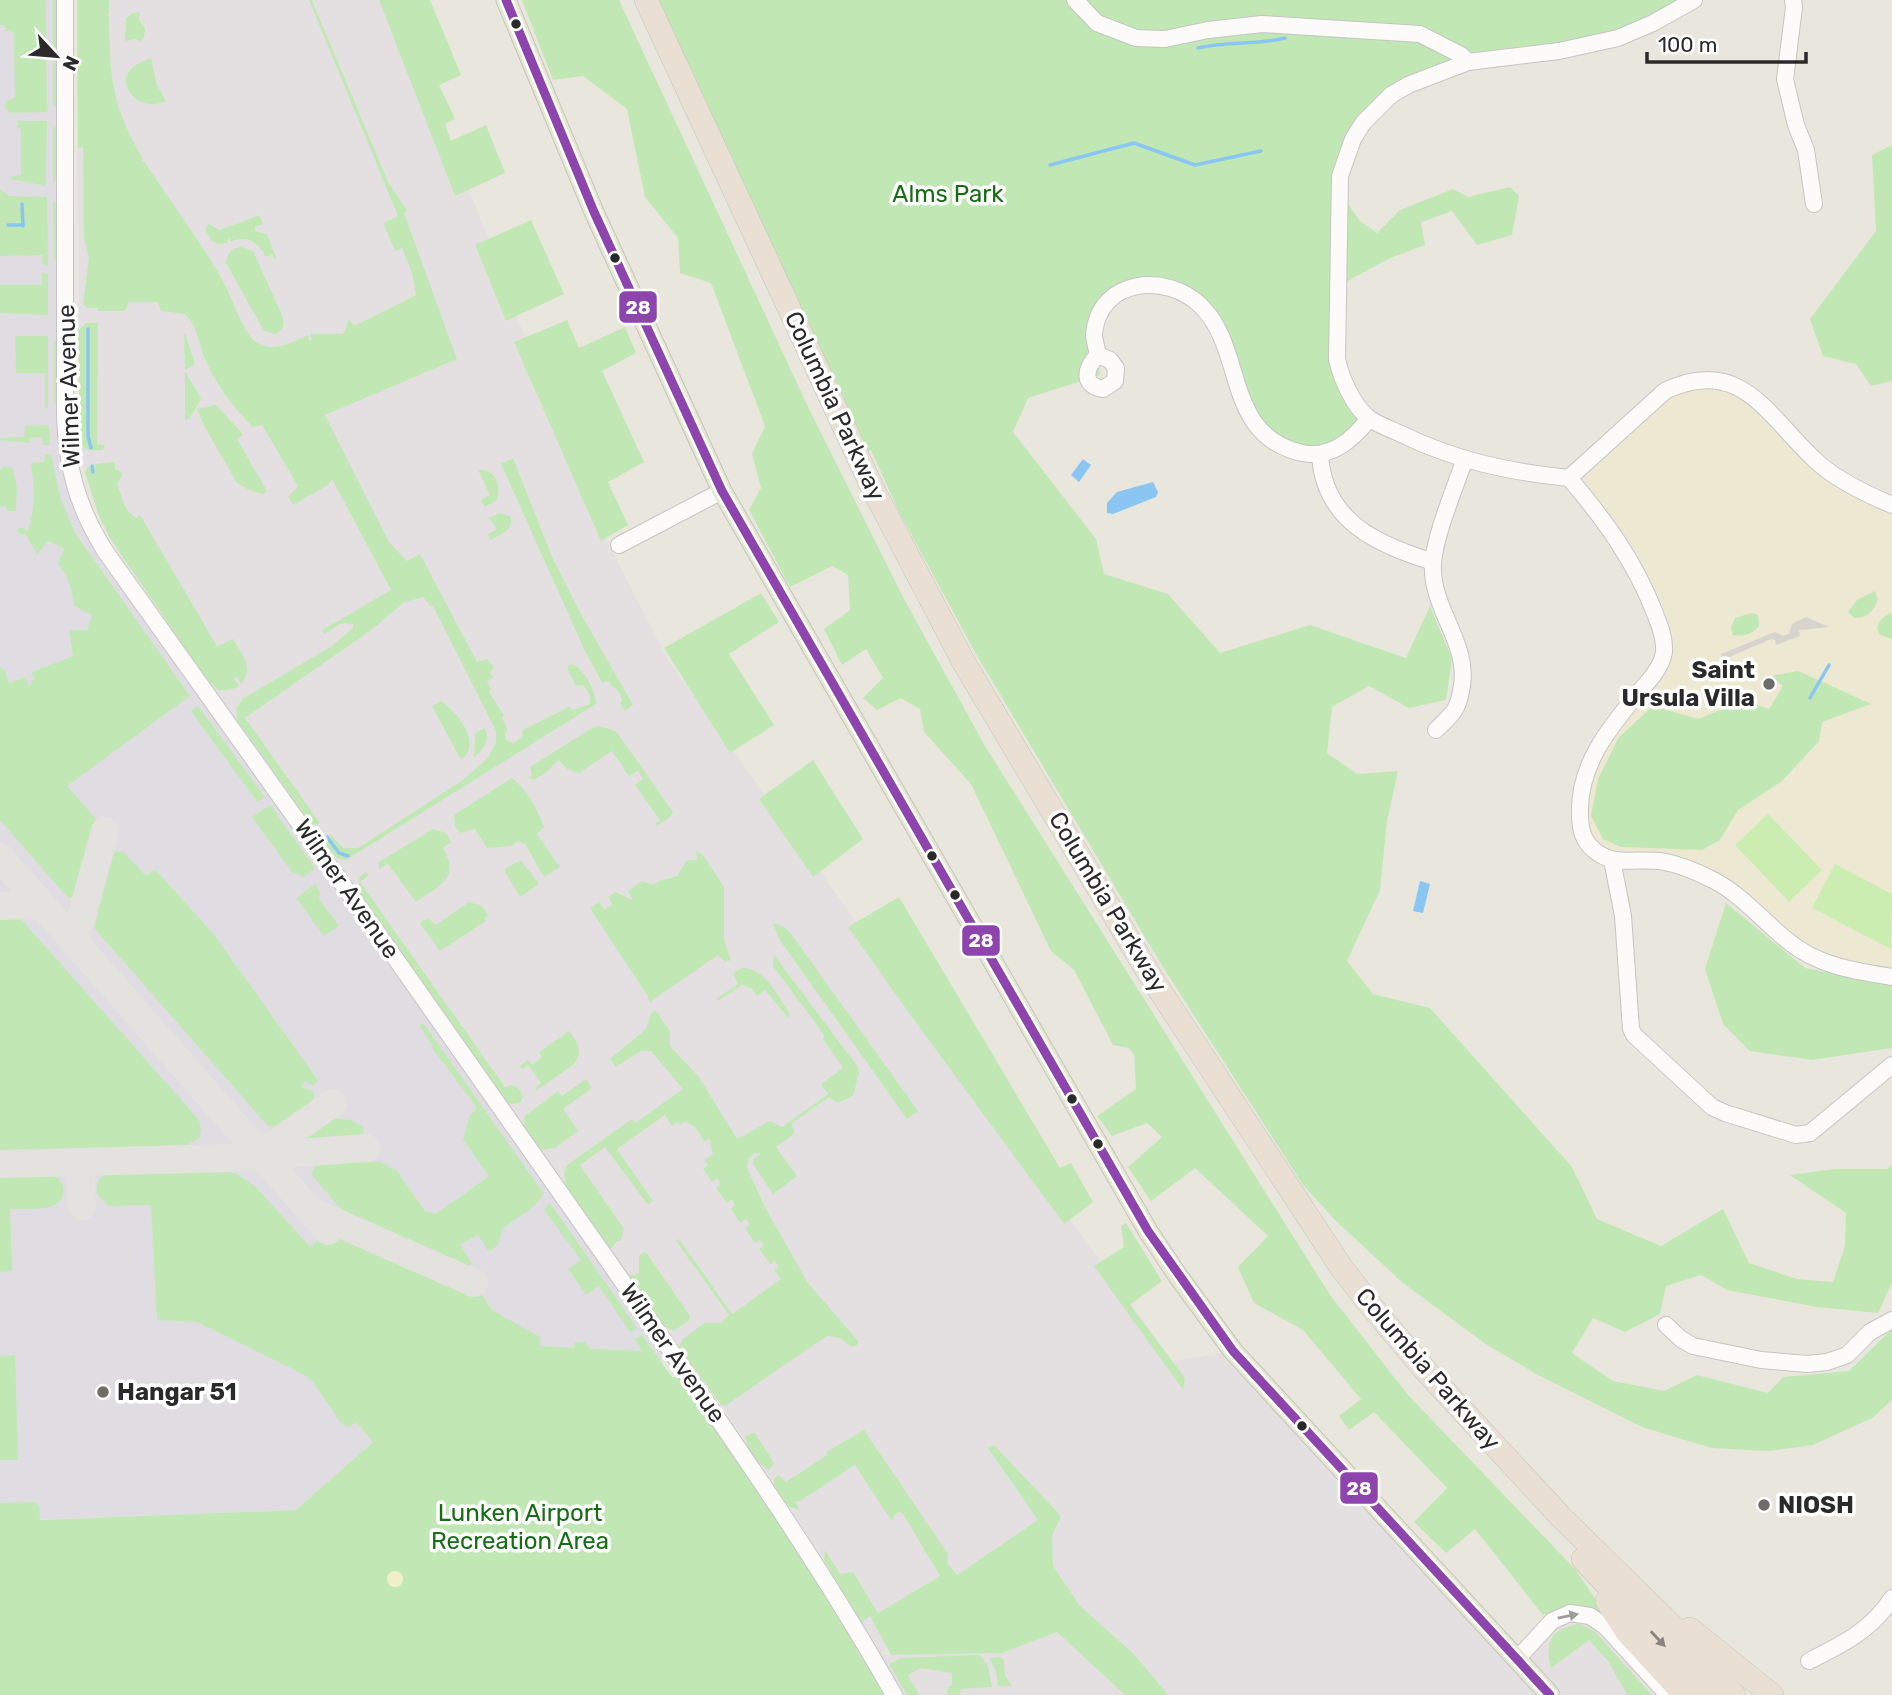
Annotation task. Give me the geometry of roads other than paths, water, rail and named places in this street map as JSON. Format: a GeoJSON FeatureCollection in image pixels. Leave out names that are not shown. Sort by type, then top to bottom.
{"type":"FeatureCollection","features":[{"type":"Feature","properties":{"kind":"highway","name":"Columbia Parkway"},"geometry":{"type":"LineString","coordinates":[[631,0],[806,380],[929,627],[1187,1055],[1362,1316],[1392,1353],[1709,1695]]}},
{"type":"Feature","properties":{"kind":"highway","name":"Columbia Parkway"},"geometry":{"type":"LineString","coordinates":[[646,0],[885,512],[963,661],[1151,977],[1342,1267],[1371,1306],[1561,1517],[1672,1626],[1734,1695]]}},
{"type":"Feature","properties":{"kind":"highway"},"geometry":{"type":"LineString","coordinates":[[1578,1554],[1627,1632],[1685,1695]]}},
{"type":"Feature","properties":{"kind":"highway"},"geometry":{"type":"LineString","coordinates":[[1610,1565],[1772,1695]]}},
{"type":"Feature","properties":{"kind":"main road"},"geometry":{"type":"LineString","coordinates":[[506,0],[594,212],[722,491],[1135,1207],[1178,1276],[1233,1351],[1550,1695]]}},
{"type":"Feature","properties":{"kind":"street","name":"Wilmer Avenue"},"geometry":{"type":"LineString","coordinates":[[65,0],[65,417],[68,461],[83,512],[105,551],[719,1418],[835,1592],[894,1695]]}},
{"type":"Feature","properties":{"kind":"street"},"geometry":{"type":"LineString","coordinates":[[1075,0],[1097,23],[1136,38],[1165,39],[1209,30],[1262,24],[1420,34],[1461,55],[1468,62]]}},
{"type":"Feature","properties":{"kind":"street"},"geometry":{"type":"LineString","coordinates":[[1694,0],[1653,23],[1598,43],[1559,51],[1468,62],[1408,85],[1391,95],[1363,123],[1353,139],[1340,176],[1337,359],[1346,387],[1369,419],[1465,461],[1569,478],[1613,531],[1632,562],[1663,634],[1664,652],[1654,674],[1596,748],[1582,785],[1579,804],[1580,829],[1583,838],[1595,852],[1612,860],[1660,861],[1703,875],[1737,895],[1805,953],[1841,968],[1892,977]]}},
{"type":"Feature","properties":{"kind":"street"},"geometry":{"type":"LineString","coordinates":[[1793,0],[1785,79],[1796,125],[1806,150],[1814,204]]}},
{"type":"Feature","properties":{"kind":"street"},"geometry":{"type":"LineString","coordinates":[[1098,355],[1094,334],[1101,313],[1110,301],[1122,291],[1144,283],[1164,285],[1179,289],[1199,303],[1213,319],[1223,338],[1239,396],[1257,427],[1271,440],[1287,449],[1320,455],[1330,452],[1351,438],[1369,419]]}},
{"type":"Feature","properties":{"kind":"street"},"geometry":{"type":"LineString","coordinates":[[1569,478],[1665,391],[1678,385],[1706,379],[1730,383],[1748,392],[1784,425],[1814,460],[1865,492],[1892,505]]}},
{"type":"Feature","properties":{"kind":"street"},"geometry":{"type":"LineString","coordinates":[[1320,455],[1328,494],[1348,521],[1366,534],[1433,562]]}},
{"type":"Feature","properties":{"kind":"street"},"geometry":{"type":"LineString","coordinates":[[1436,730],[1456,709],[1464,680],[1459,645],[1434,588],[1433,562],[1449,504],[1465,461]]}},
{"type":"Feature","properties":{"kind":"street"},"geometry":{"type":"LineString","coordinates":[[619,545],[722,491]]}},
{"type":"Feature","properties":{"kind":"street"},"geometry":{"type":"LineString","coordinates":[[1612,860],[1623,916],[1633,1035],[1712,1107],[1760,1124],[1804,1135],[1810,1133],[1892,1065]]}},
{"type":"Feature","properties":{"kind":"street"},"geometry":{"type":"LineString","coordinates":[[1666,1325],[1693,1346],[1769,1361],[1807,1364],[1828,1362],[1847,1355],[1870,1332],[1892,1320]]}},
{"type":"Feature","properties":{"kind":"street"},"geometry":{"type":"LineString","coordinates":[[1809,1661],[1857,1635],[1875,1620],[1892,1598]]}},
{"type":"Feature","properties":{"kind":"street"},"geometry":{"type":"LineString","coordinates":[[1518,1658],[1552,1620],[1570,1614],[1590,1616],[1606,1627],[1668,1695]]}},
{"type":"Feature","properties":{"kind":"water"},"geometry":{"type":"Polygon","coordinates":[[[1083,459],[1091,465],[1079,482],[1071,475],[1083,459]]]}},
{"type":"Feature","properties":{"kind":"water"},"geometry":{"type":"Polygon","coordinates":[[[1153,482],[1158,492],[1156,497],[1113,514],[1107,513],[1107,503],[1117,492],[1153,482]]]}},
{"type":"Feature","properties":{"kind":"water"},"geometry":{"type":"Polygon","coordinates":[[[1420,881],[1430,884],[1423,913],[1413,911],[1420,881]]]}},
{"type":"Feature","properties":{"kind":"waterway"},"geometry":{"type":"LineString","coordinates":[[1198,48],[1285,38]]}},
{"type":"Feature","properties":{"kind":"waterway"},"geometry":{"type":"LineString","coordinates":[[1050,165],[1134,143],[1195,165],[1261,151]]}},
{"type":"Feature","properties":{"kind":"waterway"},"geometry":{"type":"LineString","coordinates":[[22,204],[23,226]]}},
{"type":"Feature","properties":{"kind":"waterway"},"geometry":{"type":"LineString","coordinates":[[8,225],[23,225]]}},
{"type":"Feature","properties":{"kind":"waterway"},"geometry":{"type":"LineString","coordinates":[[88,329],[88,436],[91,448]]}},
{"type":"Feature","properties":{"kind":"waterway"},"geometry":{"type":"LineString","coordinates":[[92,466],[93,472]]}},
{"type":"Feature","properties":{"kind":"waterway"},"geometry":{"type":"LineString","coordinates":[[1810,698],[1829,665]]}},
{"type":"Feature","properties":{"kind":"waterway"},"geometry":{"type":"LineString","coordinates":[[327,837],[339,853],[348,856]]}},
{"type":"Feature","properties":{"kind":"place","name":"Saint Ursula Villa"},"geometry":{"type":"Point","coordinates":[1769,684]}},
{"type":"Feature","properties":{"kind":"place","name":"Hangar 51"},"geometry":{"type":"Point","coordinates":[103,1392]}},
{"type":"Feature","properties":{"kind":"place","name":"NIOSH"},"geometry":{"type":"Point","coordinates":[1764,1505]}},
{"type":"Feature","properties":{"kind":"park label","name":"Alms Park"},"geometry":{"type":"Point","coordinates":[948,194]}},
{"type":"Feature","properties":{"kind":"park label","name":"Lunken Airport Recreation Area"},"geometry":{"type":"Point","coordinates":[520,1527]}}]}
